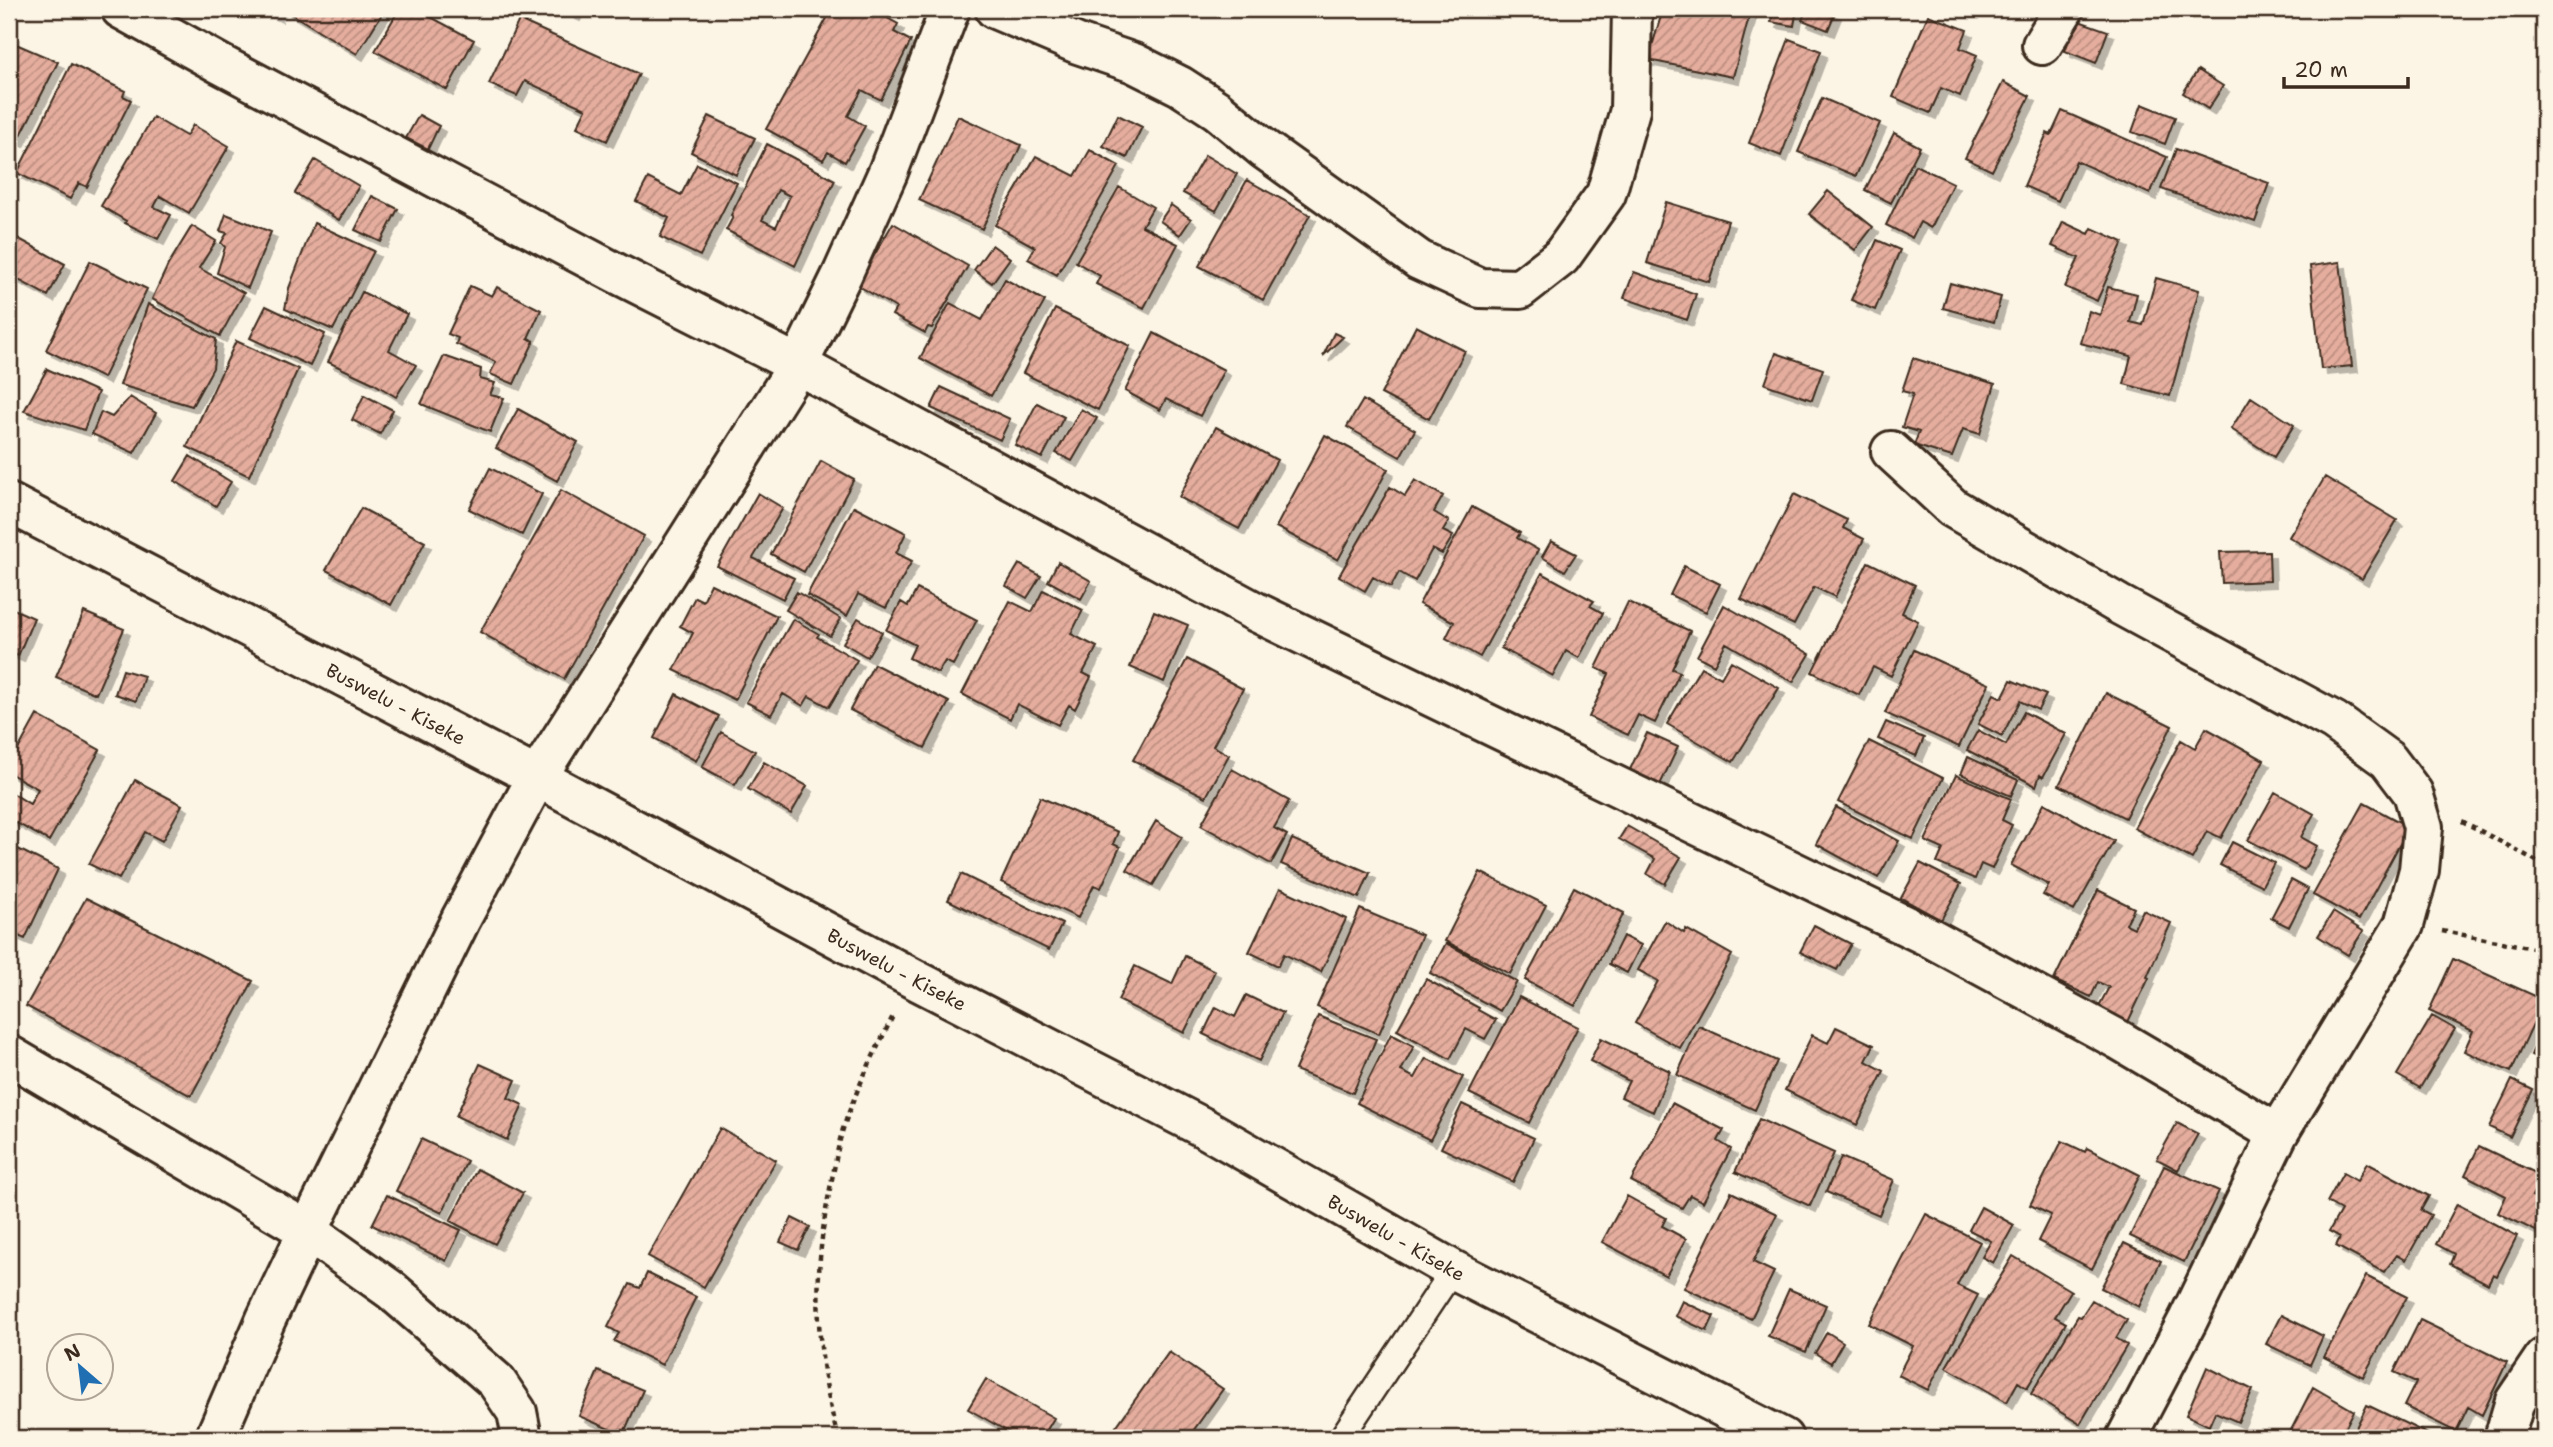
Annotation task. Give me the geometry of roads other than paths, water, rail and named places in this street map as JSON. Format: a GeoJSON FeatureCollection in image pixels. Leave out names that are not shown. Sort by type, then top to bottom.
{"type":"FeatureCollection","features":[{"type":"Feature","properties":{"kind":"street"},"geometry":{"type":"LineString","coordinates":[[121,9],[616,273],[798,365],[1254,611],[1929,937],[2119,1040],[2278,1134]]}},
{"type":"Feature","properties":{"kind":"street"},"geometry":{"type":"LineString","coordinates":[[215,1438],[308,1230],[461,919],[537,778],[798,365],[888,172],[950,9]]}},
{"type":"Feature","properties":{"kind":"street"},"geometry":{"type":"LineString","coordinates":[[995,9],[1078,44],[1134,63],[1180,86],[1217,110],[1264,149],[1419,260],[1480,288],[1520,289],[1561,257],[1606,194],[1630,110],[1632,9]]}},
{"type":"Feature","properties":{"kind":"street"},"geometry":{"type":"LineString","coordinates":[[2042,45],[2064,9]]}},
{"type":"Feature","properties":{"kind":"street"},"geometry":{"type":"LineString","coordinates":[[1891,451],[1953,508],[2118,604],[2334,721],[2388,760],[2413,793],[2423,827],[2419,870],[2404,925],[2278,1134],[2188,1320],[2126,1438]]}},
{"type":"Feature","properties":{"kind":"street","name":"Buswelu - Kiseke"},"geometry":{"type":"LineString","coordinates":[[9,503],[537,778],[912,978],[1206,1129],[1454,1270],[1783,1438]]}},
{"type":"Feature","properties":{"kind":"street"},"geometry":{"type":"LineString","coordinates":[[9,1055],[308,1230],[391,1290],[496,1381],[517,1412],[522,1438]]}},
{"type":"Feature","properties":{"kind":"street"},"geometry":{"type":"LineString","coordinates":[[2504,1438],[2515,1401],[2544,1358]]}},
{"type":"Feature","properties":{"kind":"lane"},"geometry":{"type":"LineString","coordinates":[[1340,1438],[1454,1270]]}}]}
